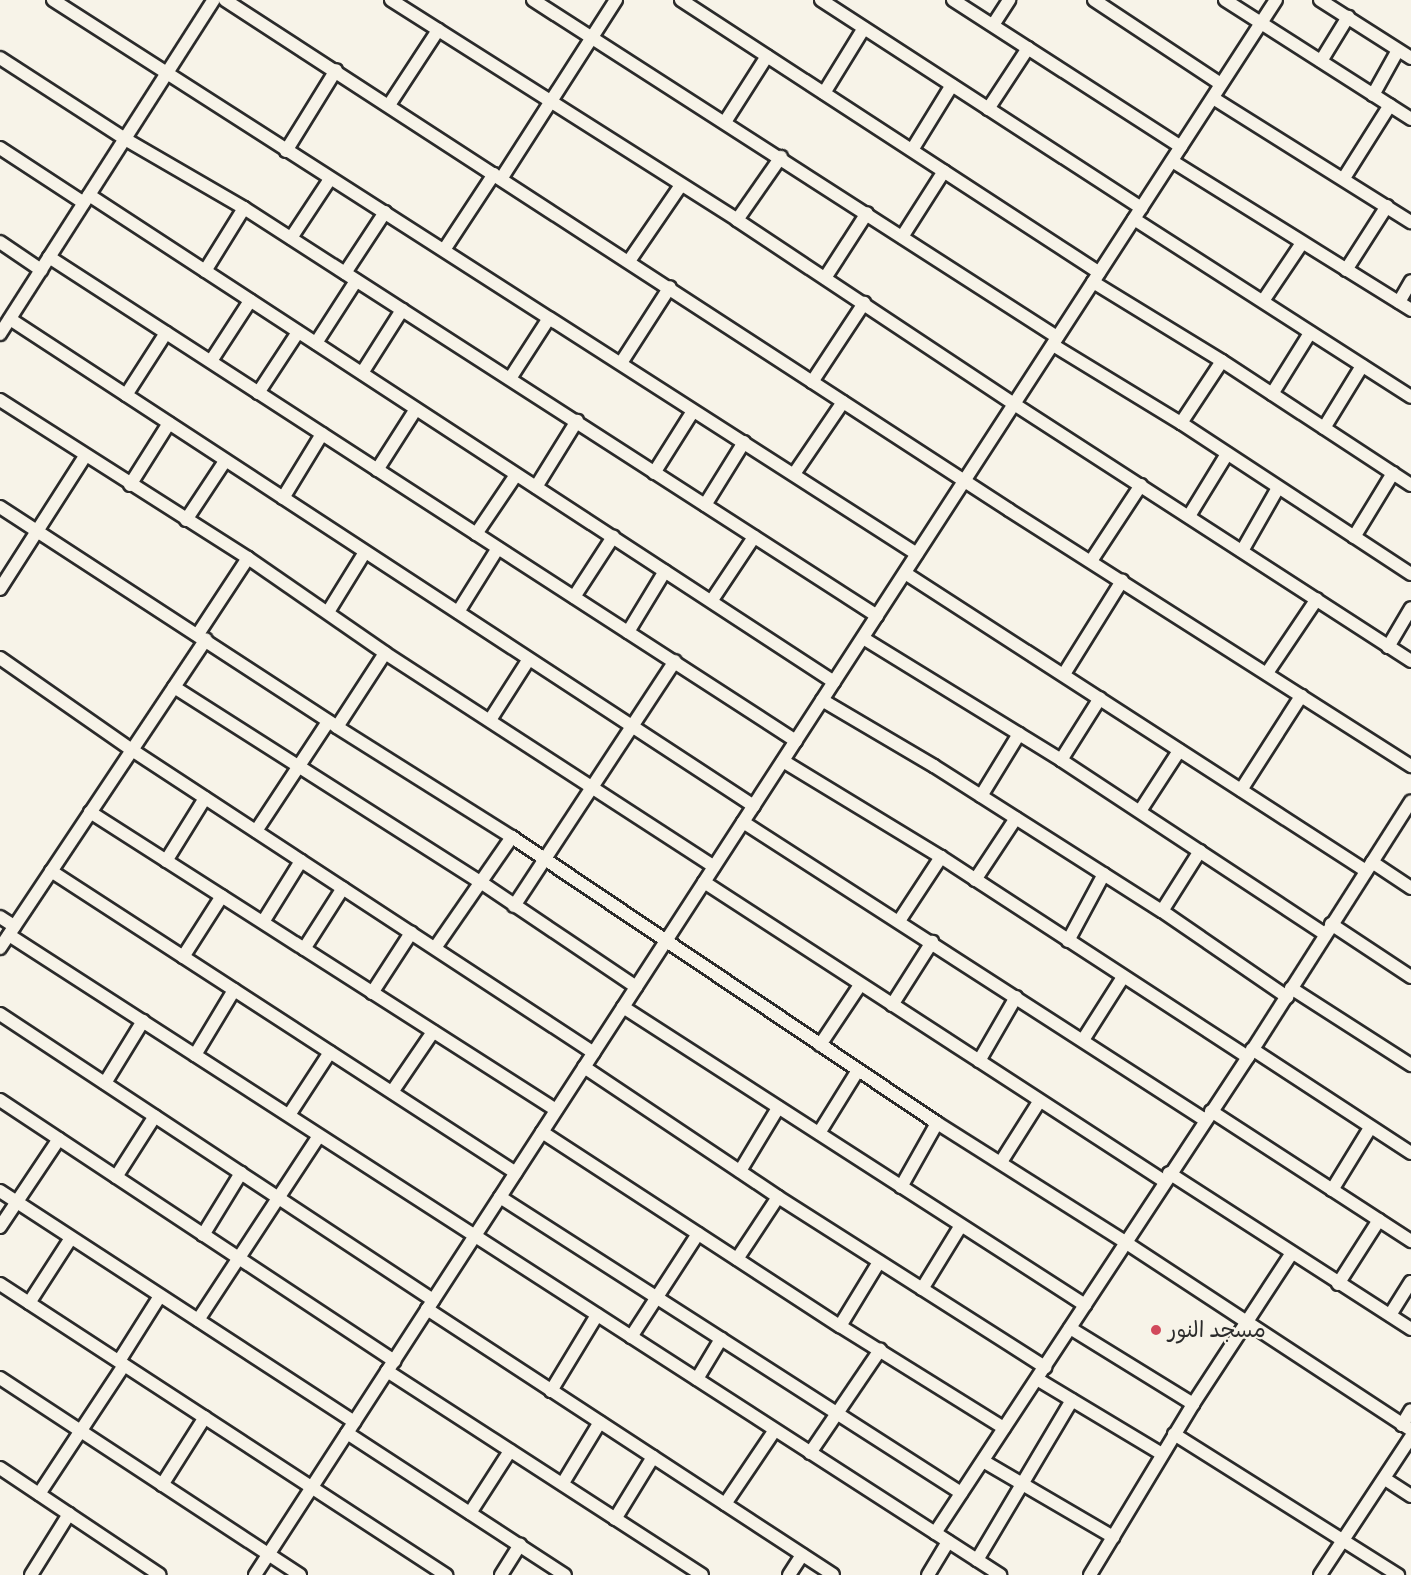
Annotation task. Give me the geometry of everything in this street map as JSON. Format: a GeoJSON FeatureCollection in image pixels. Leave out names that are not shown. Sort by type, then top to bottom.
{"type":"FeatureCollection","features":[{"type":"Feature","properties":{"kind":"street"},"geometry":{"type":"LineString","coordinates":[[53,0],[917,554]]}},
{"type":"Feature","properties":{"kind":"street"},"geometry":{"type":"LineString","coordinates":[[1,331],[214,0]]}},
{"type":"Feature","properties":{"kind":"street"},"geometry":{"type":"LineString","coordinates":[[391,0],[738,220],[1014,404],[1411,661]]}},
{"type":"Feature","properties":{"kind":"street"},"geometry":{"type":"LineString","coordinates":[[533,0],[867,213],[1055,341],[1411,574]]}},
{"type":"Feature","properties":{"kind":"street"},"geometry":{"type":"LineString","coordinates":[[444,250],[550,102],[616,0]]}},
{"type":"Feature","properties":{"kind":"street"},"geometry":{"type":"LineString","coordinates":[[681,0],[944,171],[1096,277],[1411,485]]}},
{"type":"Feature","properties":{"kind":"street"},"geometry":{"type":"LineString","coordinates":[[821,0],[1141,208]]}},
{"type":"Feature","properties":{"kind":"street"},"geometry":{"type":"LineString","coordinates":[[953,0],[1181,147]]}},
{"type":"Feature","properties":{"kind":"street"},"geometry":{"type":"LineString","coordinates":[[993,25],[1009,0]]}},
{"type":"Feature","properties":{"kind":"street"},"geometry":{"type":"LineString","coordinates":[[1094,0],[1221,84]]}},
{"type":"Feature","properties":{"kind":"street"},"geometry":{"type":"LineString","coordinates":[[1225,0],[1411,119]]}},
{"type":"Feature","properties":{"kind":"street"},"geometry":{"type":"LineString","coordinates":[[255,1575],[1276,0]]}},
{"type":"Feature","properties":{"kind":"street"},"geometry":{"type":"LineString","coordinates":[[1320,0],[1411,58]]}},
{"type":"Feature","properties":{"kind":"street"},"geometry":{"type":"LineString","coordinates":[[230,1],[964,481],[1411,766]]}},
{"type":"Feature","properties":{"kind":"street"},"geometry":{"type":"LineString","coordinates":[[1321,61],[1348,17]]}},
{"type":"Feature","properties":{"kind":"street"},"geometry":{"type":"LineString","coordinates":[[825,93],[864,28]]}},
{"type":"Feature","properties":{"kind":"street"},"geometry":{"type":"LineString","coordinates":[[389,105],[438,30]]}},
{"type":"Feature","properties":{"kind":"street"},"geometry":{"type":"LineString","coordinates":[[988,109],[1028,48]]}},
{"type":"Feature","properties":{"kind":"street"},"geometry":{"type":"LineString","coordinates":[[1373,95],[1398,50]]}},
{"type":"Feature","properties":{"kind":"street"},"geometry":{"type":"LineString","coordinates":[[725,122],[767,56]]}},
{"type":"Feature","properties":{"kind":"street"},"geometry":{"type":"LineString","coordinates":[[0,58],[125,139],[244,208],[511,377],[654,473],[877,616]]}},
{"type":"Feature","properties":{"kind":"street"},"geometry":{"type":"LineString","coordinates":[[286,151],[336,70]]}},
{"type":"Feature","properties":{"kind":"street"},"geometry":{"type":"LineString","coordinates":[[912,150],[952,84]]}},
{"type":"Feature","properties":{"kind":"street"},"geometry":{"type":"LineString","coordinates":[[1213,98],[1411,222]]}},
{"type":"Feature","properties":{"kind":"street"},"geometry":{"type":"LineString","coordinates":[[1344,178],[1390,105]]}},
{"type":"Feature","properties":{"kind":"street"},"geometry":{"type":"LineString","coordinates":[[0,148],[205,271],[516,475],[712,600],[834,682]]}},
{"type":"Feature","properties":{"kind":"street"},"geometry":{"type":"LineString","coordinates":[[738,220],[780,157]]}},
{"type":"Feature","properties":{"kind":"street"},"geometry":{"type":"LineString","coordinates":[[1172,161],[1411,310]]}},
{"type":"Feature","properties":{"kind":"street"},"geometry":{"type":"LineString","coordinates":[[902,237],[944,171]]}},
{"type":"Feature","properties":{"kind":"street"},"geometry":{"type":"LineString","coordinates":[[291,238],[330,179]]}},
{"type":"Feature","properties":{"kind":"street"},"geometry":{"type":"LineString","coordinates":[[629,261],[681,185]]}},
{"type":"Feature","properties":{"kind":"street"},"geometry":{"type":"LineString","coordinates":[[1346,270],[1387,206]]}},
{"type":"Feature","properties":{"kind":"street"},"geometry":{"type":"LineString","coordinates":[[205,271],[244,208]]}},
{"type":"Feature","properties":{"kind":"street"},"geometry":{"type":"LineString","coordinates":[[345,273],[385,212]]}},
{"type":"Feature","properties":{"kind":"street"},"geometry":{"type":"LineString","coordinates":[[825,278],[867,213]]}},
{"type":"Feature","properties":{"kind":"street"},"geometry":{"type":"LineString","coordinates":[[1134,219],[1411,398]]}},
{"type":"Feature","properties":{"kind":"street"},"geometry":{"type":"LineString","coordinates":[[0,243],[41,270]]}},
{"type":"Feature","properties":{"kind":"street"},"geometry":{"type":"LineString","coordinates":[[1263,301],[1302,243]]}},
{"type":"Feature","properties":{"kind":"street"},"geometry":{"type":"LineString","coordinates":[[49,258],[796,741]]}},
{"type":"Feature","properties":{"kind":"street"},"geometry":{"type":"LineString","coordinates":[[316,343],[356,280]]}},
{"type":"Feature","properties":{"kind":"street"},"geometry":{"type":"LineString","coordinates":[[1399,302],[1411,281]]}},
{"type":"Feature","properties":{"kind":"street"},"geometry":{"type":"LineString","coordinates":[[621,363],[670,287]]}},
{"type":"Feature","properties":{"kind":"street"},"geometry":{"type":"LineString","coordinates":[[212,362],[250,301]]}},
{"type":"Feature","properties":{"kind":"street"},"geometry":{"type":"LineString","coordinates":[[812,382],[864,303]]}},
{"type":"Feature","properties":{"kind":"street"},"geometry":{"type":"LineString","coordinates":[[362,373],[402,310]]}},
{"type":"Feature","properties":{"kind":"street"},"geometry":{"type":"LineString","coordinates":[[511,377],[549,318]]}},
{"type":"Feature","properties":{"kind":"street"},"geometry":{"type":"LineString","coordinates":[[10,319],[753,806]]}},
{"type":"Feature","properties":{"kind":"street"},"geometry":{"type":"LineString","coordinates":[[258,393],[298,332]]}},
{"type":"Feature","properties":{"kind":"street"},"geometry":{"type":"LineString","coordinates":[[126,395],[166,333]]}},
{"type":"Feature","properties":{"kind":"street"},"geometry":{"type":"LineString","coordinates":[[1272,394],[1310,333]]}},
{"type":"Feature","properties":{"kind":"street"},"geometry":{"type":"LineString","coordinates":[[1182,423],[1222,361]]}},
{"type":"Feature","properties":{"kind":"street"},"geometry":{"type":"LineString","coordinates":[[1324,428],[1362,366]]}},
{"type":"Feature","properties":{"kind":"street"},"geometry":{"type":"LineString","coordinates":[[0,400],[130,485],[248,558],[386,653],[594,786],[714,867]]}},
{"type":"Feature","properties":{"kind":"street"},"geometry":{"type":"LineString","coordinates":[[794,474],[843,402]]}},
{"type":"Feature","properties":{"kind":"street"},"geometry":{"type":"LineString","coordinates":[[377,470],[416,409]]}},
{"type":"Feature","properties":{"kind":"street"},"geometry":{"type":"LineString","coordinates":[[654,473],[693,411]]}},
{"type":"Feature","properties":{"kind":"street"},"geometry":{"type":"LineString","coordinates":[[536,487],[578,421]]}},
{"type":"Feature","properties":{"kind":"street"},"geometry":{"type":"LineString","coordinates":[[130,485],[169,423]]}},
{"type":"Feature","properties":{"kind":"street"},"geometry":{"type":"LineString","coordinates":[[282,498],[322,434]]}},
{"type":"Feature","properties":{"kind":"street"},"geometry":{"type":"LineString","coordinates":[[705,505],[744,442]]}},
{"type":"Feature","properties":{"kind":"street"},"geometry":{"type":"LineString","coordinates":[[1189,516],[1227,454]]}},
{"type":"Feature","properties":{"kind":"street"},"geometry":{"type":"LineString","coordinates":[[0,589],[85,456]]}},
{"type":"Feature","properties":{"kind":"street"},"geometry":{"type":"LineString","coordinates":[[186,520],[225,461]]}},
{"type":"Feature","properties":{"kind":"street"},"geometry":{"type":"LineString","coordinates":[[1354,537],[1393,473]]}},
{"type":"Feature","properties":{"kind":"street"},"geometry":{"type":"LineString","coordinates":[[477,534],[516,475]]}},
{"type":"Feature","properties":{"kind":"street"},"geometry":{"type":"LineString","coordinates":[[1091,561],[1140,485]]}},
{"type":"Feature","properties":{"kind":"street"},"geometry":{"type":"LineString","coordinates":[[1242,551],[1278,488]]}},
{"type":"Feature","properties":{"kind":"street"},"geometry":{"type":"LineString","coordinates":[[0,507],[333,724],[512,837],[937,1123],[1125,1242],[1406,1428],[1411,1410]]}},
{"type":"Feature","properties":{"kind":"street"},"geometry":{"type":"LineString","coordinates":[[574,597],[613,537]]}},
{"type":"Feature","properties":{"kind":"street"},"geometry":{"type":"LineString","coordinates":[[712,600],[754,537]]}},
{"type":"Feature","properties":{"kind":"street"},"geometry":{"type":"LineString","coordinates":[[458,612],[498,548]]}},
{"type":"Feature","properties":{"kind":"street"},"geometry":{"type":"LineString","coordinates":[[328,612],[366,552]]}},
{"type":"Feature","properties":{"kind":"street"},"geometry":{"type":"LineString","coordinates":[[0,948],[174,687],[248,558]]}},
{"type":"Feature","properties":{"kind":"street"},"geometry":{"type":"LineString","coordinates":[[628,632],[665,571]]}},
{"type":"Feature","properties":{"kind":"street"},"geometry":{"type":"LineString","coordinates":[[905,573],[1241,790],[1369,866],[1411,888]]}},
{"type":"Feature","properties":{"kind":"street"},"geometry":{"type":"LineString","coordinates":[[1064,674],[1122,582]]}},
{"type":"Feature","properties":{"kind":"street"},"geometry":{"type":"LineString","coordinates":[[1267,673],[1317,599]]}},
{"type":"Feature","properties":{"kind":"street"},"geometry":{"type":"LineString","coordinates":[[1388,646],[1411,608]]}},
{"type":"Feature","properties":{"kind":"street"},"geometry":{"type":"LineString","coordinates":[[863,638],[1061,760],[1200,851],[1411,977]]}},
{"type":"Feature","properties":{"kind":"street"},"geometry":{"type":"LineString","coordinates":[[256,831],[386,653]]}},
{"type":"Feature","properties":{"kind":"street"},"geometry":{"type":"LineString","coordinates":[[0,658],[132,750],[594,1053]]}},
{"type":"Feature","properties":{"kind":"street"},"geometry":{"type":"LineString","coordinates":[[490,720],[529,659]]}},
{"type":"Feature","properties":{"kind":"street"},"geometry":{"type":"LineString","coordinates":[[514,906],[675,661]]}},
{"type":"Feature","properties":{"kind":"street"},"geometry":{"type":"LineString","coordinates":[[174,687],[482,883],[636,987]]}},
{"type":"Feature","properties":{"kind":"street"},"geometry":{"type":"LineString","coordinates":[[1241,790],[1301,696]]}},
{"type":"Feature","properties":{"kind":"street"},"geometry":{"type":"LineString","coordinates":[[1061,760],[1100,698]]}},
{"type":"Feature","properties":{"kind":"street"},"geometry":{"type":"LineString","coordinates":[[822,700],[981,796],[1289,992],[1411,1063]]}},
{"type":"Feature","properties":{"kind":"street"},"geometry":{"type":"LineString","coordinates":[[981,796],[1019,734]]}},
{"type":"Feature","properties":{"kind":"street"},"geometry":{"type":"LineString","coordinates":[[1140,810],[1179,751]]}},
{"type":"Feature","properties":{"kind":"street"},"geometry":{"type":"LineString","coordinates":[[783,761],[941,857],[1123,977],[1411,1154]]}},
{"type":"Feature","properties":{"kind":"street"},"geometry":{"type":"LineString","coordinates":[[166,861],[205,798]]}},
{"type":"Feature","properties":{"kind":"street"},"geometry":{"type":"LineString","coordinates":[[935,1533],[1250,1053],[1411,801]]}},
{"type":"Feature","properties":{"kind":"street"},"geometry":{"type":"LineString","coordinates":[[90,812],[556,1110]]}},
{"type":"Feature","properties":{"kind":"street"},"geometry":{"type":"LineString","coordinates":[[975,880],[1016,818]]}},
{"type":"Feature","properties":{"kind":"street"},"geometry":{"type":"LineString","coordinates":[[743,822],[1083,1040],[1332,1190],[1411,1241]]}},
{"type":"Feature","properties":{"kind":"street"},"geometry":{"type":"LineString","coordinates":[[435,948],[512,837]]}},
{"type":"Feature","properties":{"kind":"street"},"geometry":{"type":"LineString","coordinates":[[1162,911],[1200,851]]}},
{"type":"Feature","properties":{"kind":"street"},"geometry":{"type":"LineString","coordinates":[[899,921],[941,857]]}},
{"type":"Feature","properties":{"kind":"street"},"geometry":{"type":"LineString","coordinates":[[262,922],[301,861]]}},
{"type":"Feature","properties":{"kind":"street"},"geometry":{"type":"LineString","coordinates":[[51,871],[516,1173]]}},
{"type":"Feature","properties":{"kind":"street"},"geometry":{"type":"LineString","coordinates":[[1068,941],[1104,874]]}},
{"type":"Feature","properties":{"kind":"street"},"geometry":{"type":"LineString","coordinates":[[704,882],[1039,1102],[1167,1177],[1411,1329]]}},
{"type":"Feature","properties":{"kind":"street"},"geometry":{"type":"LineString","coordinates":[[304,949],[343,888]]}},
{"type":"Feature","properties":{"kind":"street"},"geometry":{"type":"LineString","coordinates":[[183,957],[222,896]]}},
{"type":"Feature","properties":{"kind":"street"},"geometry":{"type":"LineString","coordinates":[[0,917],[12,930],[143,1021],[1000,1575]]}},
{"type":"Feature","properties":{"kind":"street"},"geometry":{"type":"LineString","coordinates":[[372,993],[411,933]]}},
{"type":"Feature","properties":{"kind":"street"},"geometry":{"type":"LineString","coordinates":[[892,1005],[932,942]]}},
{"type":"Feature","properties":{"kind":"street"},"geometry":{"type":"LineString","coordinates":[[1083,1040],[1123,977]]}},
{"type":"Feature","properties":{"kind":"street"},"geometry":{"type":"LineString","coordinates":[[820,1045],[861,985]]}},
{"type":"Feature","properties":{"kind":"street"},"geometry":{"type":"LineString","coordinates":[[195,1055],[234,990]]}},
{"type":"Feature","properties":{"kind":"street"},"geometry":{"type":"LineString","coordinates":[[979,1061],[1016,997]]}},
{"type":"Feature","properties":{"kind":"street"},"geometry":{"type":"LineString","coordinates":[[623,1007],[960,1227],[1085,1305]]}},
{"type":"Feature","properties":{"kind":"street"},"geometry":{"type":"LineString","coordinates":[[0,1014],[277,1197],[551,1391],[833,1575]]}},
{"type":"Feature","properties":{"kind":"street"},"geometry":{"type":"LineString","coordinates":[[105,1083],[143,1021]]}},
{"type":"Feature","properties":{"kind":"street"},"geometry":{"type":"LineString","coordinates":[[392,1092],[433,1032]]}},
{"type":"Feature","properties":{"kind":"street"},"geometry":{"type":"LineString","coordinates":[[289,1115],[330,1052]]}},
{"type":"Feature","properties":{"kind":"street"},"geometry":{"type":"LineString","coordinates":[[584,1067],[778,1197],[1044,1367]]}},
{"type":"Feature","properties":{"kind":"street"},"geometry":{"type":"LineString","coordinates":[[819,1133],[858,1070]]}},
{"type":"Feature","properties":{"kind":"street"},"geometry":{"type":"LineString","coordinates":[[0,1100],[237,1257],[510,1450],[615,1519],[683,1570],[702,1575]]}},
{"type":"Feature","properties":{"kind":"street"},"geometry":{"type":"LineString","coordinates":[[1001,1162],[1039,1102]]}},
{"type":"Feature","properties":{"kind":"street"},"geometry":{"type":"LineString","coordinates":[[740,1171],[778,1108]]}},
{"type":"Feature","properties":{"kind":"street"},"geometry":{"type":"LineString","coordinates":[[116,1177],[155,1116]]}},
{"type":"Feature","properties":{"kind":"street"},"geometry":{"type":"LineString","coordinates":[[901,1187],[937,1123]]}},
{"type":"Feature","properties":{"kind":"street"},"geometry":{"type":"LineString","coordinates":[[1332,1190],[1370,1128]]}},
{"type":"Feature","properties":{"kind":"street"},"geometry":{"type":"LineString","coordinates":[[542,1132],[840,1326],[1004,1428]]}},
{"type":"Feature","properties":{"kind":"street"},"geometry":{"type":"LineString","coordinates":[[198,1320],[237,1257],[319,1136]]}},
{"type":"Feature","properties":{"kind":"street"},"geometry":{"type":"LineString","coordinates":[[0,1227],[58,1139]]}},
{"type":"Feature","properties":{"kind":"street"},"geometry":{"type":"LineString","coordinates":[[203,1234],[241,1173]]}},
{"type":"Feature","properties":{"kind":"street"},"geometry":{"type":"LineString","coordinates":[[0,1191],[198,1320],[470,1513],[566,1575]]}},
{"type":"Feature","properties":{"kind":"street"},"geometry":{"type":"LineString","coordinates":[[500,1197],[961,1493]]}},
{"type":"Feature","properties":{"kind":"street"},"geometry":{"type":"LineString","coordinates":[[737,1259],[778,1197]]}},
{"type":"Feature","properties":{"kind":"street"},"geometry":{"type":"LineString","coordinates":[[1338,1284],[1379,1220]]}},
{"type":"Feature","properties":{"kind":"street"},"geometry":{"type":"LineString","coordinates":[[922,1289],[960,1227]]}},
{"type":"Feature","properties":{"kind":"street"},"geometry":{"type":"LineString","coordinates":[[631,1337],[698,1234]]}},
{"type":"Feature","properties":{"kind":"street"},"geometry":{"type":"LineString","coordinates":[[29,1303],[71,1238]]}},
{"type":"Feature","properties":{"kind":"street"},"geometry":{"type":"LineString","coordinates":[[1090,1575],[1174,1434],[1245,1321],[1291,1254]]}},
{"type":"Feature","properties":{"kind":"street"},"geometry":{"type":"LineString","coordinates":[[840,1326],[879,1262]]}},
{"type":"Feature","properties":{"kind":"street"},"geometry":{"type":"LineString","coordinates":[[1390,1315],[1411,1282]]}},
{"type":"Feature","properties":{"kind":"street"},"geometry":{"type":"LineString","coordinates":[[0,1284],[312,1486],[438,1573]]}},
{"type":"Feature","properties":{"kind":"street"},"geometry":{"type":"LineString","coordinates":[[39,1494],[81,1433],[160,1296]]}},
{"type":"Feature","properties":{"kind":"street"},"geometry":{"type":"LineString","coordinates":[[551,1391],[597,1315]]}},
{"type":"Feature","properties":{"kind":"street"},"geometry":{"type":"LineString","coordinates":[[1070,1328],[1193,1404]]}},
{"type":"Feature","properties":{"kind":"street"},"geometry":{"type":"LineString","coordinates":[[697,1379],[721,1339]]}},
{"type":"Feature","properties":{"kind":"street"},"geometry":{"type":"LineString","coordinates":[[810,1452],[880,1350]]}},
{"type":"Feature","properties":{"kind":"street"},"geometry":{"type":"LineString","coordinates":[[0,1378],[300,1575]]}},
{"type":"Feature","properties":{"kind":"street"},"geometry":{"type":"LineString","coordinates":[[1037,1379],[1162,1454]]}},
{"type":"Feature","properties":{"kind":"street"},"geometry":{"type":"LineString","coordinates":[[976,1560],[1072,1400]]}},
{"type":"Feature","properties":{"kind":"street"},"geometry":{"type":"LineString","coordinates":[[162,1485],[204,1416]]}},
{"type":"Feature","properties":{"kind":"street"},"geometry":{"type":"LineString","coordinates":[[563,1483],[600,1422]]}},
{"type":"Feature","properties":{"kind":"street"},"geometry":{"type":"LineString","coordinates":[[725,1504],[775,1430]]}},
{"type":"Feature","properties":{"kind":"street"},"geometry":{"type":"LineString","coordinates":[[1174,1434],[1398,1575]]}},
{"type":"Feature","properties":{"kind":"street"},"geometry":{"type":"LineString","coordinates":[[1320,1575],[1411,1437]]}},
{"type":"Feature","properties":{"kind":"street"},"geometry":{"type":"LineString","coordinates":[[470,1513],[510,1450]]}},
{"type":"Feature","properties":{"kind":"street"},"geometry":{"type":"LineString","coordinates":[[615,1519],[653,1457]]}},
{"type":"Feature","properties":{"kind":"street"},"geometry":{"type":"LineString","coordinates":[[983,1461],[1113,1537]]}},
{"type":"Feature","properties":{"kind":"street"},"geometry":{"type":"LineString","coordinates":[[0,1468],[160,1575]]}},
{"type":"Feature","properties":{"kind":"street"},"geometry":{"type":"LineString","coordinates":[[1385,1479],[1411,1496]]}},
{"type":"Feature","properties":{"kind":"street"},"geometry":{"type":"LineString","coordinates":[[30,1575],[69,1514]]}},
{"type":"Feature","properties":{"kind":"street"},"geometry":{"type":"LineString","coordinates":[[928,1575],[948,1542]]}},
{"type":"Feature","properties":{"kind":"street"},"geometry":{"type":"LineString","coordinates":[[501,1575],[520,1545]]}},
{"type":"Feature","properties":{"kind":"street"},"geometry":{"type":"LineString","coordinates":[[789,1575],[802,1555]]}},
{"type":"Feature","properties":{"kind":"place","name":"مسجد النور"},"geometry":{"type":"Point","coordinates":[1156,1330]}}]}
